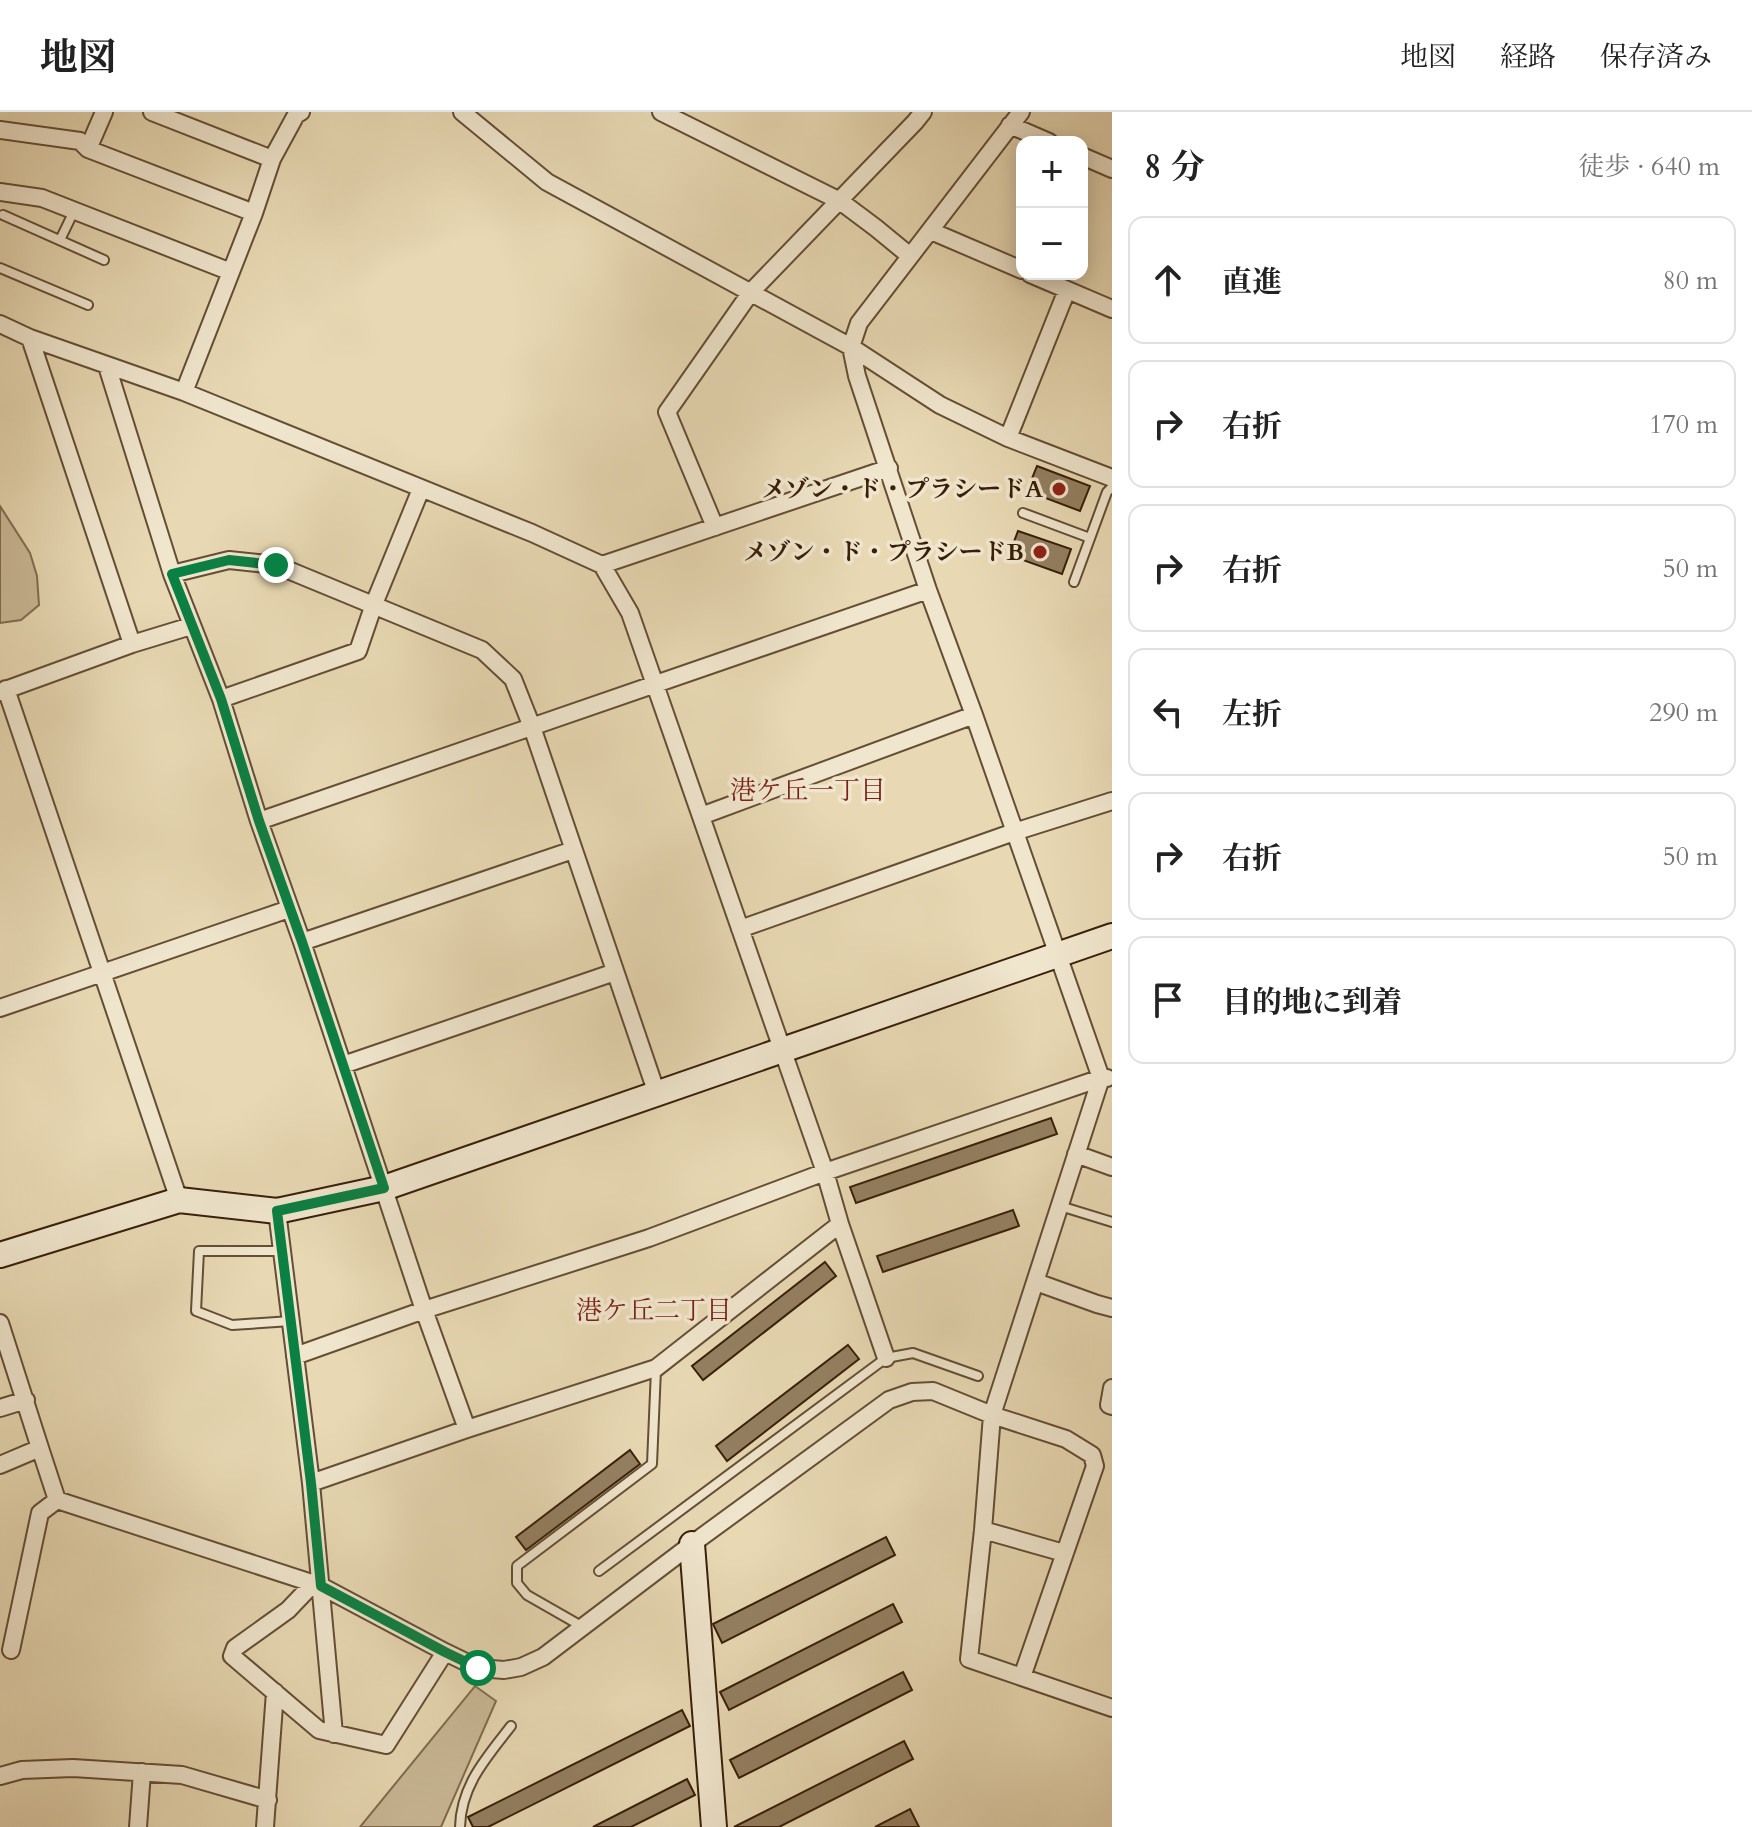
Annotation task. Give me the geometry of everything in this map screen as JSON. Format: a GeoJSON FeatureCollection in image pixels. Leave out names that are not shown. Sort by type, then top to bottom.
{"type":"FeatureCollection","features":[{"type":"Feature","properties":{"kind":"street"},"geometry":{"type":"LineString","coordinates":[[88,149],[104,112]]}},
{"type":"Feature","properties":{"kind":"street"},"geometry":{"type":"LineString","coordinates":[[152,112],[272,159]]}},
{"type":"Feature","properties":{"kind":"street"},"geometry":{"type":"LineString","coordinates":[[661,112],[840,201],[910,256]]}},
{"type":"Feature","properties":{"kind":"street"},"geometry":{"type":"LineString","coordinates":[[715,527],[667,412],[751,292],[923,112]]}},
{"type":"Feature","properties":{"kind":"street"},"geometry":{"type":"LineString","coordinates":[[184,392],[272,159],[297,113]]}},
{"type":"Feature","properties":{"kind":"street"},"geometry":{"type":"LineString","coordinates":[[469,114],[547,182],[851,347],[940,405],[1008,438],[1112,478]]}},
{"type":"Feature","properties":{"kind":"street"},"geometry":{"type":"LineString","coordinates":[[1040,136],[1016,119],[859,323],[851,347],[857,376],[928,590],[1057,953],[1106,1078],[1076,1154],[992,1415],[969,1659],[1112,1708]]}},
{"type":"Feature","properties":{"kind":"street"},"geometry":{"type":"LineString","coordinates":[[0,130],[80,141],[88,149],[254,213]]}},
{"type":"Feature","properties":{"kind":"street"},"geometry":{"type":"LineString","coordinates":[[1088,159],[1112,169]]}},
{"type":"Feature","properties":{"kind":"street"},"geometry":{"type":"LineString","coordinates":[[0,192],[42,198],[231,272]]}},
{"type":"Feature","properties":{"kind":"street"},"geometry":{"type":"LineString","coordinates":[[931,231],[1016,267]]}},
{"type":"Feature","properties":{"kind":"street"},"geometry":{"type":"LineString","coordinates":[[1044,280],[1112,309]]}},
{"type":"Feature","properties":{"kind":"street"},"geometry":{"type":"LineString","coordinates":[[1008,438],[1067,290]]}},
{"type":"Feature","properties":{"kind":"street"},"geometry":{"type":"LineString","coordinates":[[0,324],[30,338],[184,392],[532,533],[602,565],[630,613],[825,1172],[886,1358]]}},
{"type":"Feature","properties":{"kind":"street"},"geometry":{"type":"LineString","coordinates":[[30,338],[132,644]]}},
{"type":"Feature","properties":{"kind":"street"},"geometry":{"type":"LineString","coordinates":[[107,366],[172,574],[221,699],[259,821],[467,1429]]}},
{"type":"Feature","properties":{"kind":"street"},"geometry":{"type":"LineString","coordinates":[[602,565],[889,468]]}},
{"type":"Feature","properties":{"kind":"street"},"geometry":{"type":"LineString","coordinates":[[221,699],[358,651],[421,489]]}},
{"type":"Feature","properties":{"kind":"street"},"geometry":{"type":"LineString","coordinates":[[172,574],[229,560],[276,565],[482,650],[513,679],[657,1094]]}},
{"type":"Feature","properties":{"kind":"street"},"geometry":{"type":"LineString","coordinates":[[259,821],[928,590]]}},
{"type":"Feature","properties":{"kind":"street"},"geometry":{"type":"LineString","coordinates":[[179,1200],[3,690],[191,626]]}},
{"type":"Feature","properties":{"kind":"street"},"geometry":{"type":"LineString","coordinates":[[701,816],[974,715]]}},
{"type":"Feature","properties":{"kind":"street"},"geometry":{"type":"LineString","coordinates":[[740,929],[1014,832],[1112,801]]}},
{"type":"Feature","properties":{"kind":"street"},"geometry":{"type":"LineString","coordinates":[[302,942],[573,850]]}},
{"type":"Feature","properties":{"kind":"street"},"geometry":{"type":"LineString","coordinates":[[0,1008],[289,909]]}},
{"type":"Feature","properties":{"kind":"street"},"geometry":{"type":"LineString","coordinates":[[0,1255],[179,1200],[277,1211],[384,1188],[1112,936]]}},
{"type":"Feature","properties":{"kind":"street"},"geometry":{"type":"LineString","coordinates":[[343,1065],[615,972]]}},
{"type":"Feature","properties":{"kind":"street"},"geometry":{"type":"LineString","coordinates":[[295,1356],[424,1310],[649,1238],[825,1172],[1106,1078]]}},
{"type":"Feature","properties":{"kind":"street"},"geometry":{"type":"LineString","coordinates":[[1076,1154],[1112,1167]]}},
{"type":"Feature","properties":{"kind":"street"},"geometry":{"type":"LineString","coordinates":[[277,1211],[311,1483],[334,1734]]}},
{"type":"Feature","properties":{"kind":"street"},"geometry":{"type":"LineString","coordinates":[[311,1483],[656,1368],[840,1224]]}},
{"type":"Feature","properties":{"kind":"street"},"geometry":{"type":"LineString","coordinates":[[1036,1282],[1112,1308]]}},
{"type":"Feature","properties":{"kind":"street"},"geometry":{"type":"LineString","coordinates":[[0,1323],[57,1500]]}},
{"type":"Feature","properties":{"kind":"street"},"geometry":{"type":"LineString","coordinates":[[1112,1388],[1109,1405],[1112,1406]]}},
{"type":"Feature","properties":{"kind":"street"},"geometry":{"type":"LineString","coordinates":[[57,1500],[321,1586],[478,1668],[513,1669],[543,1657],[889,1400],[912,1392],[933,1391],[992,1415],[1066,1439],[1092,1455],[1095,1466],[1022,1677]]}},
{"type":"Feature","properties":{"kind":"street"},"geometry":{"type":"LineString","coordinates":[[0,1408],[26,1400]]}},
{"type":"Feature","properties":{"kind":"street"},"geometry":{"type":"LineString","coordinates":[[0,1465],[40,1448]]}},
{"type":"Feature","properties":{"kind":"street"},"geometry":{"type":"LineString","coordinates":[[11,1650],[40,1513],[57,1500]]}},
{"type":"Feature","properties":{"kind":"street"},"geometry":{"type":"LineString","coordinates":[[983,1530],[1064,1553]]}},
{"type":"Feature","properties":{"kind":"street"},"geometry":{"type":"LineString","coordinates":[[692,1544],[714,1827]]}},
{"type":"Feature","properties":{"kind":"street"},"geometry":{"type":"LineString","coordinates":[[321,1586],[308,1589],[288,1610],[235,1648],[232,1656],[319,1730],[386,1745],[445,1652]]}},
{"type":"Feature","properties":{"kind":"street"},"geometry":{"type":"LineString","coordinates":[[265,1827],[275,1692]]}},
{"type":"Feature","properties":{"kind":"street"},"geometry":{"type":"LineString","coordinates":[[0,1776],[22,1770],[73,1768],[182,1775],[268,1800]]}},
{"type":"Feature","properties":{"kind":"street"},"geometry":{"type":"LineString","coordinates":[[138,1827],[142,1772]]}},
{"type":"Feature","properties":{"kind":"lane"},"geometry":{"type":"LineString","coordinates":[[60,240],[74,211]]}},
{"type":"Feature","properties":{"kind":"lane"},"geometry":{"type":"LineString","coordinates":[[3,215],[104,260]]}},
{"type":"Feature","properties":{"kind":"lane"},"geometry":{"type":"LineString","coordinates":[[0,268],[88,305]]}},
{"type":"Feature","properties":{"kind":"lane"},"geometry":{"type":"LineString","coordinates":[[1074,582],[1107,492],[1112,487]]}},
{"type":"Feature","properties":{"kind":"lane"},"geometry":{"type":"LineString","coordinates":[[1023,513],[1090,538]]}},
{"type":"Feature","properties":{"kind":"lane"},"geometry":{"type":"LineString","coordinates":[[1060,1206],[1112,1222]]}},
{"type":"Feature","properties":{"kind":"lane"},"geometry":{"type":"LineString","coordinates":[[282,1251],[199,1251],[196,1311],[232,1325],[291,1321]]}},
{"type":"Feature","properties":{"kind":"lane"},"geometry":{"type":"LineString","coordinates":[[599,1571],[886,1358],[913,1353],[978,1376]]}},
{"type":"Feature","properties":{"kind":"lane"},"geometry":{"type":"LineString","coordinates":[[583,1627],[527,1595],[517,1583],[517,1566],[652,1464],[656,1368]]}},
{"type":"Feature","properties":{"kind":"lane"},"geometry":{"type":"LineString","coordinates":[[460,1827],[460,1811],[477,1769],[511,1726]]}},
{"type":"Feature","properties":{"kind":"shaded area"},"geometry":{"type":"Polygon","coordinates":[[[0,506],[30,553],[37,576],[39,605],[21,620],[0,623],[0,506]]]}},
{"type":"Feature","properties":{"kind":"shaded area"},"geometry":{"type":"Polygon","coordinates":[[[475,1686],[496,1701],[441,1827],[360,1827],[475,1686]]]}},
{"type":"Feature","properties":{"kind":"building","name":"メゾン・ド・プラシードA"},"geometry":{"type":"Polygon","coordinates":[[[1037,466],[1090,486],[1080,511],[1027,491],[1037,466]]]}},
{"type":"Feature","properties":{"kind":"building","name":"メゾン・ド・プラシードB"},"geometry":{"type":"Polygon","coordinates":[[[1018,531],[1071,549],[1062,574],[1009,555],[1018,531]]]}},
{"type":"Feature","properties":{"kind":"building"},"geometry":{"type":"Polygon","coordinates":[[[1051,1118],[1057,1134],[856,1203],[850,1187],[1051,1118]]]}},
{"type":"Feature","properties":{"kind":"building"},"geometry":{"type":"Polygon","coordinates":[[[1013,1210],[1019,1226],[883,1272],[877,1256],[1013,1210]]]}},
{"type":"Feature","properties":{"kind":"building"},"geometry":{"type":"Polygon","coordinates":[[[825,1262],[836,1276],[703,1380],[692,1366],[825,1262]]]}},
{"type":"Feature","properties":{"kind":"building"},"geometry":{"type":"Polygon","coordinates":[[[848,1345],[859,1359],[727,1461],[716,1446],[848,1345]]]}},
{"type":"Feature","properties":{"kind":"building"},"geometry":{"type":"Polygon","coordinates":[[[630,1450],[640,1464],[526,1550],[516,1537],[630,1450]]]}},
{"type":"Feature","properties":{"kind":"building"},"geometry":{"type":"Polygon","coordinates":[[[886,1537],[895,1555],[722,1643],[713,1624],[886,1537]]]}},
{"type":"Feature","properties":{"kind":"building"},"geometry":{"type":"Polygon","coordinates":[[[893,1604],[902,1622],[729,1710],[720,1692],[893,1604]]]}},
{"type":"Feature","properties":{"kind":"building"},"geometry":{"type":"Polygon","coordinates":[[[903,1672],[912,1690],[739,1778],[730,1760],[903,1672]]]}},
{"type":"Feature","properties":{"kind":"building"},"geometry":{"type":"Polygon","coordinates":[[[682,1710],[690,1726],[488,1827],[473,1827],[468,1817],[682,1710]]]}},
{"type":"Feature","properties":{"kind":"building"},"geometry":{"type":"Polygon","coordinates":[[[904,1741],[913,1759],[779,1827],[734,1827],[904,1741]]]}},
{"type":"Feature","properties":{"kind":"building"},"geometry":{"type":"Polygon","coordinates":[[[687,1779],[695,1795],[631,1827],[593,1827],[687,1779]]]}},
{"type":"Feature","properties":{"kind":"building"},"geometry":{"type":"Polygon","coordinates":[[[910,1809],[919,1827],[875,1827],[910,1809]]]}},
{"type":"Feature","properties":{"kind":"place","name":"メゾン・ド・プラシードA"},"geometry":{"type":"Point","coordinates":[1059,489]}},
{"type":"Feature","properties":{"kind":"place","name":"メゾン・ド・プラシードB"},"geometry":{"type":"Point","coordinates":[1040,552]}},
{"type":"Feature","properties":{"kind":"district","name":"港ケ丘一丁目"},"geometry":{"type":"Point","coordinates":[808,790]}},
{"type":"Feature","properties":{"kind":"district","name":"港ケ丘二丁目"},"geometry":{"type":"Point","coordinates":[654,1310]}},
{"type":"Feature","properties":{"kind":"route"},"geometry":{"type":"LineString","coordinates":[[276,565],[229,560],[172,574],[221,699],[259,821],[384,1188],[277,1211],[321,1586],[478,1668]]}}]}
